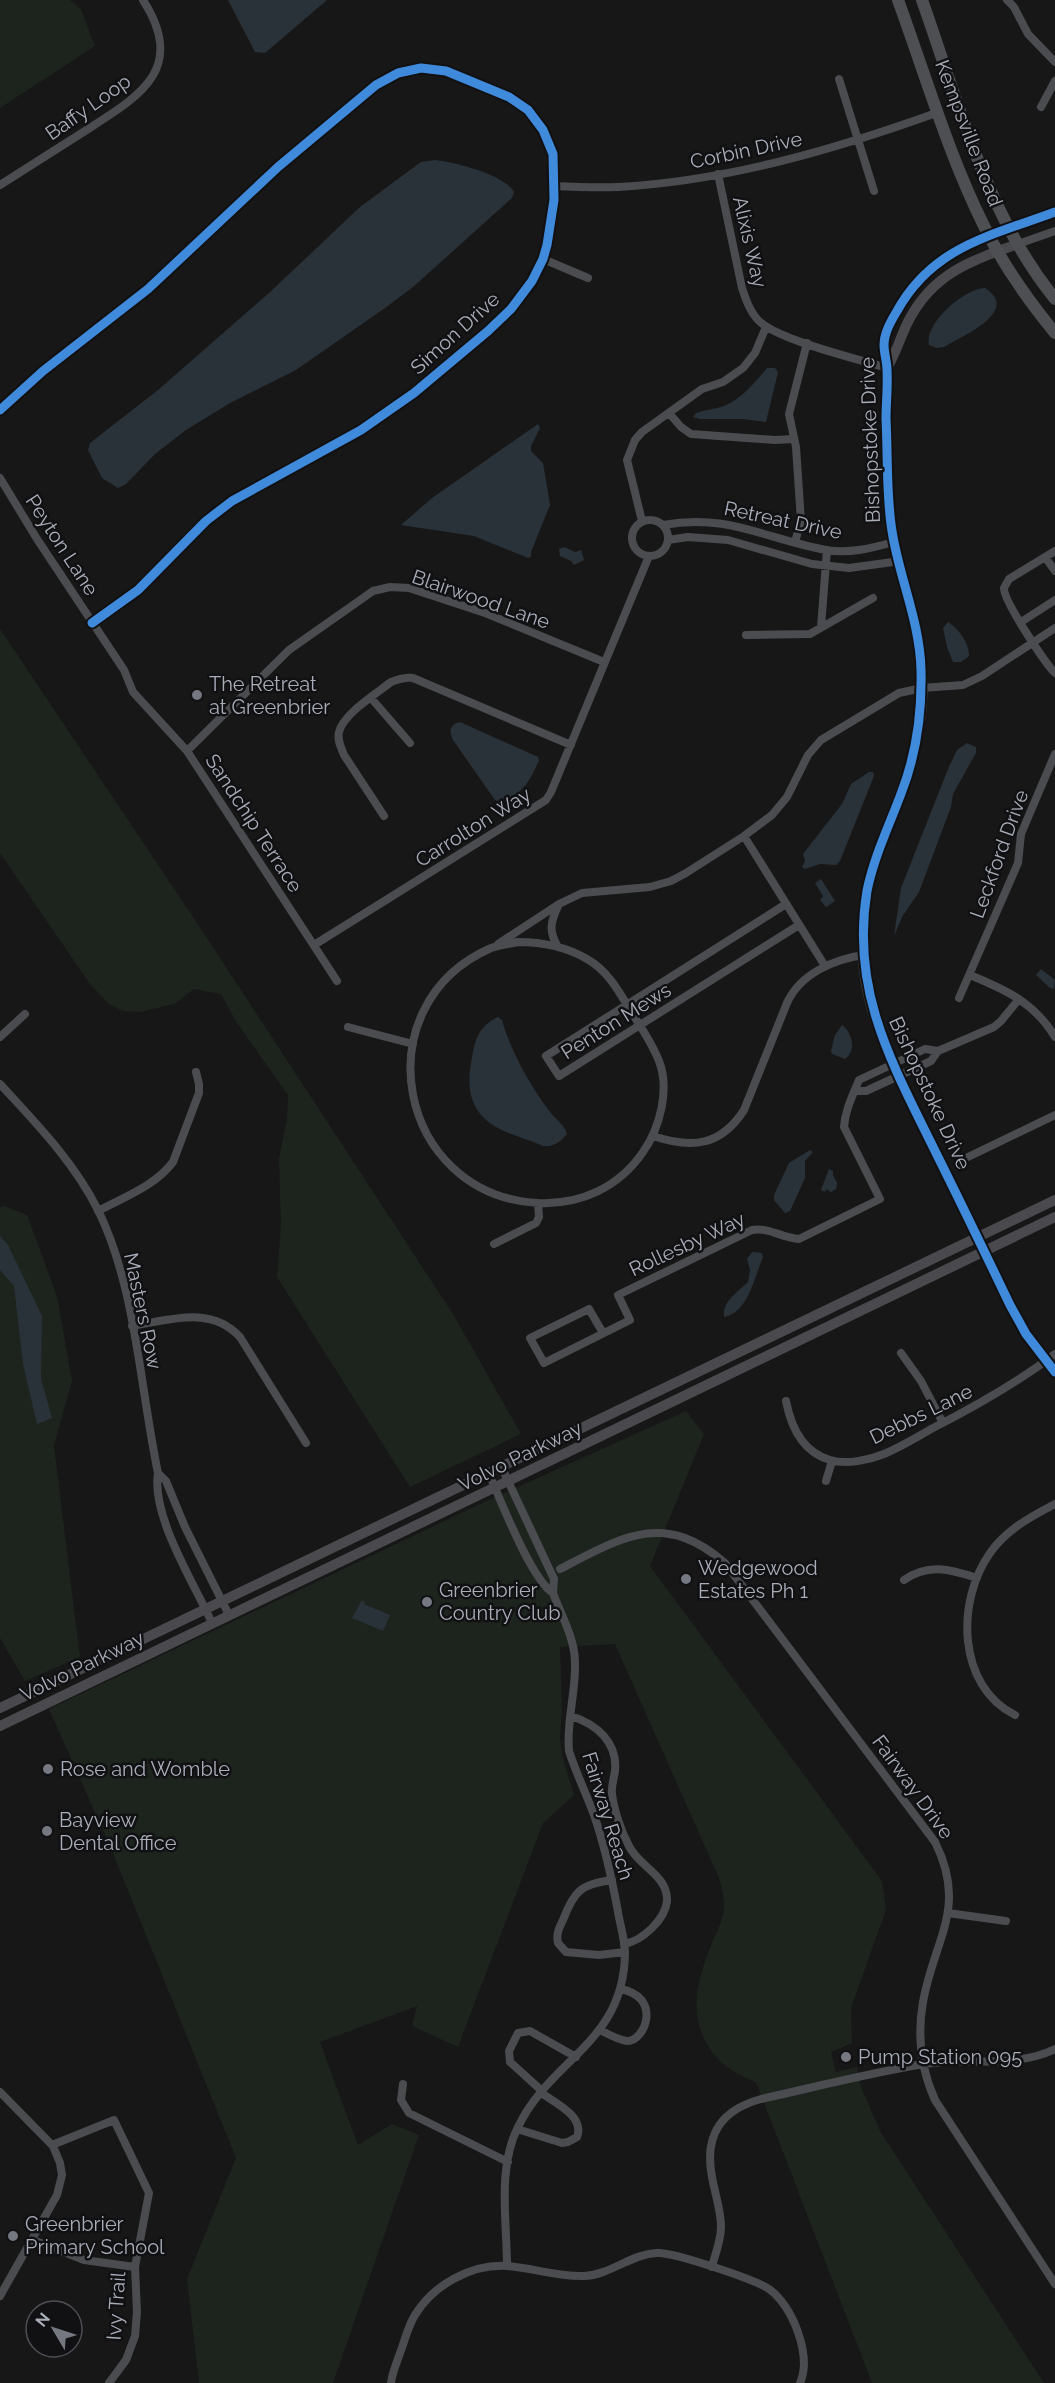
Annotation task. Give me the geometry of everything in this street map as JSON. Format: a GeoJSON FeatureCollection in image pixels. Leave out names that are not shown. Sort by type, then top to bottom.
{"type":"FeatureCollection","features":[{"type":"Feature","properties":{"kind":"main road","name":"Kempsville Road"},"geometry":{"type":"LineString","coordinates":[[898,0],[972,200],[998,252],[1029,300],[1055,333]]}},
{"type":"Feature","properties":{"kind":"main road","name":"Kempsville Road"},"geometry":{"type":"LineString","coordinates":[[922,0],[977,156],[1018,244],[1055,299]]}},
{"type":"Feature","properties":{"kind":"main road","name":"Bishopstoke Drive"},"geometry":{"type":"LineString","coordinates":[[985,1251],[899,1076],[873,1013],[864,971],[864,955],[868,890],[879,848],[903,790],[915,752],[922,705],[921,661],[892,530],[888,478],[887,368],[884,344],[889,325],[912,287],[951,252],[1010,229]]}},
{"type":"Feature","properties":{"kind":"main road","name":"Bishopstoke Drive"},"geometry":{"type":"LineString","coordinates":[[887,368],[897,352],[912,315],[937,283],[957,268],[981,256],[1018,244]]}},
{"type":"Feature","properties":{"kind":"main road","name":"Volvo Parkway"},"geometry":{"type":"LineString","coordinates":[[0,1708],[1055,1200]]}},
{"type":"Feature","properties":{"kind":"main road","name":"Volvo Parkway"},"geometry":{"type":"LineString","coordinates":[[0,1726],[1055,1217]]}},
{"type":"Feature","properties":{"kind":"street","name":"Baffy Loop"},"geometry":{"type":"LineString","coordinates":[[0,185],[124,106],[145,89],[158,63],[159,41],[154,20],[143,0]]}},
{"type":"Feature","properties":{"kind":"street"},"geometry":{"type":"LineString","coordinates":[[1007,0],[1014,7],[1028,34],[1055,62]]}},
{"type":"Feature","properties":{"kind":"street","name":"Simon Drive"},"geometry":{"type":"LineString","coordinates":[[0,410],[43,371],[148,289],[278,167],[376,85],[398,73],[421,68],[446,71],[509,97],[528,110],[543,130],[553,154],[554,200],[543,259],[532,281],[511,309],[488,332],[414,393],[361,430],[232,501],[206,520],[138,590],[92,623]]}},
{"type":"Feature","properties":{"kind":"street"},"geometry":{"type":"LineString","coordinates":[[839,79],[874,191]]}},
{"type":"Feature","properties":{"kind":"street"},"geometry":{"type":"LineString","coordinates":[[1041,107],[1055,81]]}},
{"type":"Feature","properties":{"kind":"street","name":"Corbin Drive"},"geometry":{"type":"LineString","coordinates":[[554,186],[617,187],[691,180],[801,156],[939,112]]}},
{"type":"Feature","properties":{"kind":"street","name":"Alixis Way"},"geometry":{"type":"LineString","coordinates":[[718,174],[742,288],[748,305],[757,319],[775,332],[887,368]]}},
{"type":"Feature","properties":{"kind":"street"},"geometry":{"type":"LineString","coordinates":[[1010,229],[1055,212]]}},
{"type":"Feature","properties":{"kind":"street"},"geometry":{"type":"LineString","coordinates":[[1018,244],[1055,231]]}},
{"type":"Feature","properties":{"kind":"street"},"geometry":{"type":"LineString","coordinates":[[543,259],[588,278]]}},
{"type":"Feature","properties":{"kind":"street"},"geometry":{"type":"LineString","coordinates":[[642,521],[627,460],[635,440],[642,432],[702,389],[723,382],[743,368],[755,353],[766,327]]}},
{"type":"Feature","properties":{"kind":"street"},"geometry":{"type":"LineString","coordinates":[[795,542],[801,520],[794,439],[789,414],[807,343]]}},
{"type":"Feature","properties":{"kind":"street"},"geometry":{"type":"LineString","coordinates":[[669,412],[681,427],[691,434],[775,440],[794,439]]}},
{"type":"Feature","properties":{"kind":"street","name":"Peyton Lane"},"geometry":{"type":"LineString","coordinates":[[0,478],[124,670],[133,692]]}},
{"type":"Feature","properties":{"kind":"street"},"geometry":{"type":"LineString","coordinates":[[653,520],[663,525],[668,540],[663,550],[649,556],[638,551],[632,541],[634,529],[642,521],[653,520]]}},
{"type":"Feature","properties":{"kind":"street","name":"Retreat Drive"},"geometry":{"type":"LineString","coordinates":[[663,525],[683,521],[726,523],[827,550],[862,551],[894,542]]}},
{"type":"Feature","properties":{"kind":"street","name":"Retreat Drive"},"geometry":{"type":"LineString","coordinates":[[668,540],[708,537],[728,540],[826,566],[849,568],[900,561]]}},
{"type":"Feature","properties":{"kind":"street"},"geometry":{"type":"LineString","coordinates":[[821,627],[827,550]]}},
{"type":"Feature","properties":{"kind":"street"},"geometry":{"type":"LineString","coordinates":[[1055,551],[1009,579],[1004,587],[1006,596],[1021,622],[1055,673]]}},
{"type":"Feature","properties":{"kind":"street","name":"Carrolton Way"},"geometry":{"type":"LineString","coordinates":[[314,945],[546,800],[649,556]]}},
{"type":"Feature","properties":{"kind":"street"},"geometry":{"type":"LineString","coordinates":[[1045,557],[1055,571]]}},
{"type":"Feature","properties":{"kind":"street","name":"Blairwood Lane"},"geometry":{"type":"LineString","coordinates":[[187,751],[289,650],[373,591],[390,587],[409,588],[485,613],[604,662]]}},
{"type":"Feature","properties":{"kind":"street"},"geometry":{"type":"LineString","coordinates":[[746,635],[810,634],[873,598]]}},
{"type":"Feature","properties":{"kind":"street"},"geometry":{"type":"LineString","coordinates":[[1021,622],[1055,600]]}},
{"type":"Feature","properties":{"kind":"street"},"geometry":{"type":"LineString","coordinates":[[491,948],[517,942],[543,943],[575,953],[596,965],[613,982],[658,1058],[662,1072],[662,1104],[653,1136],[637,1160],[605,1188],[576,1200],[549,1204],[517,1201],[488,1191],[459,1173],[437,1150],[420,1120],[412,1096],[410,1067],[413,1044],[424,1013],[439,989],[460,968],[559,904],[574,896],[592,890],[650,887],[666,883],[686,873],[744,836],[780,806],[792,789],[807,755],[822,740],[891,697],[922,688],[963,685],[982,676],[1055,628]]}},
{"type":"Feature","properties":{"kind":"street"},"geometry":{"type":"LineString","coordinates":[[384,816],[339,745],[338,733],[343,723],[371,698],[391,682],[403,677],[414,678],[571,745]]}},
{"type":"Feature","properties":{"kind":"street","name":"Sandchip Terrace"},"geometry":{"type":"LineString","coordinates":[[133,692],[169,728],[187,751],[337,981]]}},
{"type":"Feature","properties":{"kind":"street"},"geometry":{"type":"LineString","coordinates":[[371,698],[410,743]]}},
{"type":"Feature","properties":{"kind":"street","name":"Leckford Drive"},"geometry":{"type":"LineString","coordinates":[[959,998],[1018,863],[1021,834],[1055,754]]}},
{"type":"Feature","properties":{"kind":"street"},"geometry":{"type":"LineString","coordinates":[[744,836],[825,966]]}},
{"type":"Feature","properties":{"kind":"street"},"geometry":{"type":"LineString","coordinates":[[558,947],[552,938],[550,929],[559,904]]}},
{"type":"Feature","properties":{"kind":"street","name":"Penton Mews"},"geometry":{"type":"LineString","coordinates":[[786,904],[546,1056],[552,1066],[559,1076],[799,925]]}},
{"type":"Feature","properties":{"kind":"street"},"geometry":{"type":"LineString","coordinates":[[653,1136],[677,1143],[697,1144],[726,1132],[744,1110],[791,993],[801,982],[825,966],[838,960],[864,955]]}},
{"type":"Feature","properties":{"kind":"street"},"geometry":{"type":"LineString","coordinates":[[970,975],[1003,989],[1019,999],[1045,1021],[1055,1037]]}},
{"type":"Feature","properties":{"kind":"street"},"geometry":{"type":"LineString","coordinates":[[855,1091],[866,1091],[899,1076],[930,1061],[938,1051],[994,1027],[1019,999]]}},
{"type":"Feature","properties":{"kind":"street"},"geometry":{"type":"LineString","coordinates":[[0,1037],[25,1014]]}},
{"type":"Feature","properties":{"kind":"street"},"geometry":{"type":"LineString","coordinates":[[348,1027],[413,1044]]}},
{"type":"Feature","properties":{"kind":"street","name":"Rollesby Way"},"geometry":{"type":"LineString","coordinates":[[603,1333],[589,1309],[530,1338],[544,1363],[630,1320],[618,1295],[640,1284],[752,1230],[763,1228],[791,1239],[799,1239],[880,1199],[844,1127],[845,1116],[860,1080],[925,1049],[938,1051]]}},
{"type":"Feature","properties":{"kind":"street"},"geometry":{"type":"LineString","coordinates":[[98,1211],[149,1184],[167,1171],[173,1162],[199,1093],[196,1072]]}},
{"type":"Feature","properties":{"kind":"street","name":"Masters Row"},"geometry":{"type":"LineString","coordinates":[[0,1084],[67,1161],[98,1211],[120,1269],[158,1473],[156,1487],[166,1526],[212,1623]]}},
{"type":"Feature","properties":{"kind":"street"},"geometry":{"type":"LineString","coordinates":[[968,1157],[1055,1115]]}},
{"type":"Feature","properties":{"kind":"street"},"geometry":{"type":"LineString","coordinates":[[494,1244],[536,1223],[539,1217],[538,1203]]}},
{"type":"Feature","properties":{"kind":"street"},"geometry":{"type":"LineString","coordinates":[[985,1251],[1014,1312],[1055,1372]]}},
{"type":"Feature","properties":{"kind":"street"},"geometry":{"type":"LineString","coordinates":[[132,1326],[195,1317],[212,1318],[227,1325],[240,1337],[306,1443]]}},
{"type":"Feature","properties":{"kind":"street"},"geometry":{"type":"LineString","coordinates":[[901,1353],[921,1381],[943,1423]]}},
{"type":"Feature","properties":{"kind":"street","name":"Debbs Lane"},"geometry":{"type":"LineString","coordinates":[[832,1461],[850,1462],[884,1454],[1002,1391],[1055,1354]]}},
{"type":"Feature","properties":{"kind":"street"},"geometry":{"type":"LineString","coordinates":[[786,1401],[795,1434],[817,1455],[832,1461],[826,1480]]}},
{"type":"Feature","properties":{"kind":"street","name":"Fairway Reach"},"geometry":{"type":"LineString","coordinates":[[502,1468],[554,1580],[553,1593],[574,1653],[570,1751],[599,1832],[612,1880],[624,1948],[620,1989],[613,2009],[600,2030],[529,2106],[517,2129],[505,2183],[507,2266]]}},
{"type":"Feature","properties":{"kind":"street","name":"Masters Row"},"geometry":{"type":"LineString","coordinates":[[158,1473],[166,1481],[185,1527],[229,1615]]}},
{"type":"Feature","properties":{"kind":"street","name":"Fairway Reach"},"geometry":{"type":"LineString","coordinates":[[489,1474],[532,1568],[543,1587],[553,1593]]}},
{"type":"Feature","properties":{"kind":"street"},"geometry":{"type":"LineString","coordinates":[[1015,1715],[989,1696],[976,1672],[970,1652],[967,1618],[976,1578],[990,1552],[1000,1540],[1028,1518],[1055,1504]]}},
{"type":"Feature","properties":{"kind":"street","name":"Fairway Drive"},"geometry":{"type":"LineString","coordinates":[[560,1569],[612,1542],[641,1533],[660,1532],[679,1535],[718,1556],[935,1842],[943,1857],[949,1881],[948,1913],[923,1999],[919,2032],[923,2064],[935,2100],[1055,2284]]}},
{"type":"Feature","properties":{"kind":"street"},"geometry":{"type":"LineString","coordinates":[[904,1580],[916,1572],[938,1568],[976,1578]]}},
{"type":"Feature","properties":{"kind":"street"},"geometry":{"type":"LineString","coordinates":[[571,1716],[593,1725],[610,1744],[615,1761],[612,1793],[628,1845],[661,1881],[667,1901],[661,1917],[641,1937],[624,1948],[590,1955],[566,1952],[560,1948],[557,1932],[575,1894],[587,1885],[612,1880]]}},
{"type":"Feature","properties":{"kind":"street"},"geometry":{"type":"LineString","coordinates":[[948,1913],[1006,1921]]}},
{"type":"Feature","properties":{"kind":"street"},"geometry":{"type":"LineString","coordinates":[[600,2030],[626,2041],[634,2040],[640,2034],[647,2018],[647,2007],[636,1993],[620,1989]]}},
{"type":"Feature","properties":{"kind":"street"},"geometry":{"type":"LineString","coordinates":[[517,2129],[562,2143],[577,2137],[579,2127],[576,2119],[541,2092],[510,2062],[509,2050],[518,2033],[531,2031],[576,2057]]}},
{"type":"Feature","properties":{"kind":"street"},"geometry":{"type":"LineString","coordinates":[[712,2267],[721,2226],[710,2168],[710,2147],[714,2134],[727,2115],[740,2106],[761,2099],[923,2064],[951,2061],[1009,2061],[1024,2059],[1055,2049]]}},
{"type":"Feature","properties":{"kind":"street"},"geometry":{"type":"LineString","coordinates":[[403,2084],[401,2100],[409,2113],[508,2162]]}},
{"type":"Feature","properties":{"kind":"street"},"geometry":{"type":"LineString","coordinates":[[0,2092],[52,2145],[60,2163],[61,2184],[33,2240],[0,2296]]}},
{"type":"Feature","properties":{"kind":"street","name":"Ivy Trail"},"geometry":{"type":"LineString","coordinates":[[52,2145],[114,2120],[149,2193],[135,2267],[137,2312],[133,2347],[109,2383]]}},
{"type":"Feature","properties":{"kind":"street"},"geometry":{"type":"LineString","coordinates":[[33,2240],[84,2260],[135,2267]]}},
{"type":"Feature","properties":{"kind":"street"},"geometry":{"type":"LineString","coordinates":[[391,2383],[409,2327],[422,2304],[441,2286],[466,2273],[482,2268],[507,2266],[584,2276],[644,2254],[663,2253],[762,2285],[783,2303],[804,2353],[804,2368],[800,2383]]}},
{"type":"Feature","properties":{"kind":"shaded area"},"geometry":{"type":"Polygon","coordinates":[[[0,0],[70,0],[81,9],[95,46],[0,108],[0,0]]]}},
{"type":"Feature","properties":{"kind":"shaded area"},"geometry":{"type":"Polygon","coordinates":[[[228,0],[327,0],[265,53],[255,52],[228,0]]]}},
{"type":"Feature","properties":{"kind":"shaded area"},"geometry":{"type":"Polygon","coordinates":[[[435,160],[455,163],[501,180],[514,192],[512,198],[413,287],[296,370],[230,403],[186,430],[155,454],[126,484],[118,488],[102,478],[88,450],[90,443],[158,390],[269,293],[360,207],[421,162],[435,160]]]}},
{"type":"Feature","properties":{"kind":"shaded area"},"geometry":{"type":"Polygon","coordinates":[[[985,288],[995,297],[996,306],[993,315],[974,330],[944,347],[937,348],[929,345],[929,336],[939,317],[957,300],[985,288]]]}},
{"type":"Feature","properties":{"kind":"shaded area"},"geometry":{"type":"Polygon","coordinates":[[[767,368],[775,368],[778,372],[766,422],[693,417],[696,413],[724,406],[737,399],[767,368]]]}},
{"type":"Feature","properties":{"kind":"shaded area"},"geometry":{"type":"Polygon","coordinates":[[[538,424],[540,428],[531,446],[531,451],[543,463],[550,505],[531,557],[528,558],[474,536],[401,525],[432,498],[538,424]]]}},
{"type":"Feature","properties":{"kind":"shaded area"},"geometry":{"type":"Polygon","coordinates":[[[564,547],[575,552],[581,550],[584,560],[574,565],[560,556],[559,549],[564,547]]]}},
{"type":"Feature","properties":{"kind":"shaded area"},"geometry":{"type":"Polygon","coordinates":[[[948,622],[959,632],[968,646],[969,656],[961,662],[953,662],[947,647],[943,628],[948,622]]]}},
{"type":"Feature","properties":{"kind":"shaded area"},"geometry":{"type":"Polygon","coordinates":[[[0,629],[201,929],[453,1314],[521,1434],[410,1487],[277,1277],[281,1226],[279,1159],[287,1119],[288,1095],[237,1023],[221,994],[194,989],[174,1004],[140,1012],[123,1011],[109,1004],[90,984],[0,853],[0,629]]]}},
{"type":"Feature","properties":{"kind":"shaded area"},"geometry":{"type":"Polygon","coordinates":[[[460,722],[538,757],[539,760],[533,774],[520,791],[502,803],[495,800],[453,740],[451,729],[460,722]]]}},
{"type":"Feature","properties":{"kind":"shaded area"},"geometry":{"type":"Polygon","coordinates":[[[967,743],[976,747],[976,753],[953,794],[951,807],[919,892],[902,917],[894,936],[901,888],[948,769],[957,750],[967,743]]]}},
{"type":"Feature","properties":{"kind":"shaded area"},"geometry":{"type":"Polygon","coordinates":[[[869,772],[873,772],[874,776],[840,861],[836,865],[820,864],[805,869],[802,867],[805,861],[803,854],[842,804],[851,784],[869,772]]]}},
{"type":"Feature","properties":{"kind":"shaded area"},"geometry":{"type":"Polygon","coordinates":[[[821,879],[835,901],[826,907],[820,900],[823,896],[815,883],[821,879]]]}},
{"type":"Feature","properties":{"kind":"shaded area"},"geometry":{"type":"Polygon","coordinates":[[[1041,969],[1055,980],[1054,989],[1036,975],[1041,969]]]}},
{"type":"Feature","properties":{"kind":"shaded area"},"geometry":{"type":"Polygon","coordinates":[[[498,1017],[502,1020],[510,1044],[535,1091],[566,1131],[567,1134],[562,1139],[550,1146],[543,1146],[493,1125],[484,1118],[473,1101],[469,1081],[475,1045],[482,1029],[498,1017]]]}},
{"type":"Feature","properties":{"kind":"shaded area"},"geometry":{"type":"Polygon","coordinates":[[[842,1025],[852,1042],[849,1056],[845,1059],[832,1054],[831,1051],[835,1035],[842,1025]]]}},
{"type":"Feature","properties":{"kind":"shaded area"},"geometry":{"type":"Polygon","coordinates":[[[810,1150],[813,1152],[805,1161],[805,1178],[790,1211],[785,1213],[774,1200],[774,1195],[789,1163],[810,1150]]]}},
{"type":"Feature","properties":{"kind":"shaded area"},"geometry":{"type":"Polygon","coordinates":[[[829,1169],[833,1171],[837,1183],[836,1189],[831,1192],[826,1189],[825,1192],[821,1190],[829,1169]]]}},
{"type":"Feature","properties":{"kind":"shaded area"},"geometry":{"type":"Polygon","coordinates":[[[4,1206],[27,1215],[57,1296],[72,1381],[54,1446],[80,1657],[25,1681],[0,1638],[0,1207],[4,1206]]]}},
{"type":"Feature","properties":{"kind":"shaded area"},"geometry":{"type":"Polygon","coordinates":[[[0,1236],[8,1245],[42,1316],[41,1379],[52,1418],[37,1424],[23,1364],[14,1286],[0,1270],[0,1236]]]}},
{"type":"Feature","properties":{"kind":"shaded area"},"geometry":{"type":"Polygon","coordinates":[[[752,1252],[762,1253],[763,1257],[749,1293],[739,1309],[724,1317],[728,1302],[748,1282],[750,1270],[747,1259],[752,1252]]]}},
{"type":"Feature","properties":{"kind":"shaded area","name":"Greenbrier Country Club"},"geometry":{"type":"Polygon","coordinates":[[[686,1411],[704,1434],[650,1566],[882,1881],[886,1910],[851,2008],[852,2043],[831,2052],[836,2072],[857,2067],[861,2087],[880,2131],[1044,2383],[872,2383],[756,2082],[739,2075],[718,2059],[703,2036],[697,2012],[698,1989],[723,1915],[722,1891],[719,1878],[615,1644],[560,1647],[562,1710],[560,1736],[562,1755],[574,1795],[543,1823],[458,2047],[412,2026],[417,2006],[320,2042],[358,2145],[392,2124],[419,2135],[333,2383],[199,2383],[187,2279],[236,2158],[110,1846],[49,1709],[478,1505],[686,1411]]]}},
{"type":"Feature","properties":{"kind":"shaded area"},"geometry":{"type":"Polygon","coordinates":[[[362,1600],[364,1604],[390,1615],[383,1631],[352,1618],[362,1600]]]}},
{"type":"Feature","properties":{"kind":"cycle path"},"geometry":{"type":"LineString","coordinates":[[0,410],[43,371],[148,289],[278,167],[376,85],[398,73],[421,68],[446,71],[509,97],[528,110],[543,130],[553,154],[554,200],[547,245],[532,281],[511,309],[414,393],[361,430],[232,501],[206,521],[138,590],[92,623]]}},
{"type":"Feature","properties":{"kind":"cycle path"},"geometry":{"type":"LineString","coordinates":[[1055,212],[986,237],[946,257],[928,271],[912,289],[892,319],[885,336],[890,517],[895,548],[917,634],[920,652],[921,701],[918,732],[911,762],[870,878],[863,928],[870,996],[891,1060],[1010,1305],[1026,1334],[1055,1372]]}},
{"type":"Feature","properties":{"kind":"place","name":"The Retreat at Greenbrier"},"geometry":{"type":"Point","coordinates":[197,695]}},
{"type":"Feature","properties":{"kind":"place","name":"Wedgewood Estates Ph 1"},"geometry":{"type":"Point","coordinates":[686,1579]}},
{"type":"Feature","properties":{"kind":"place","name":"Greenbrier Country Club"},"geometry":{"type":"Point","coordinates":[427,1602]}},
{"type":"Feature","properties":{"kind":"place","name":"Rose and Womble"},"geometry":{"type":"Point","coordinates":[48,1769]}},
{"type":"Feature","properties":{"kind":"place","name":"Bayview Dental Office"},"geometry":{"type":"Point","coordinates":[47,1831]}},
{"type":"Feature","properties":{"kind":"place","name":"Pump Station 095"},"geometry":{"type":"Point","coordinates":[846,2057]}},
{"type":"Feature","properties":{"kind":"place","name":"Greenbrier Primary School"},"geometry":{"type":"Point","coordinates":[13,2236]}}]}
